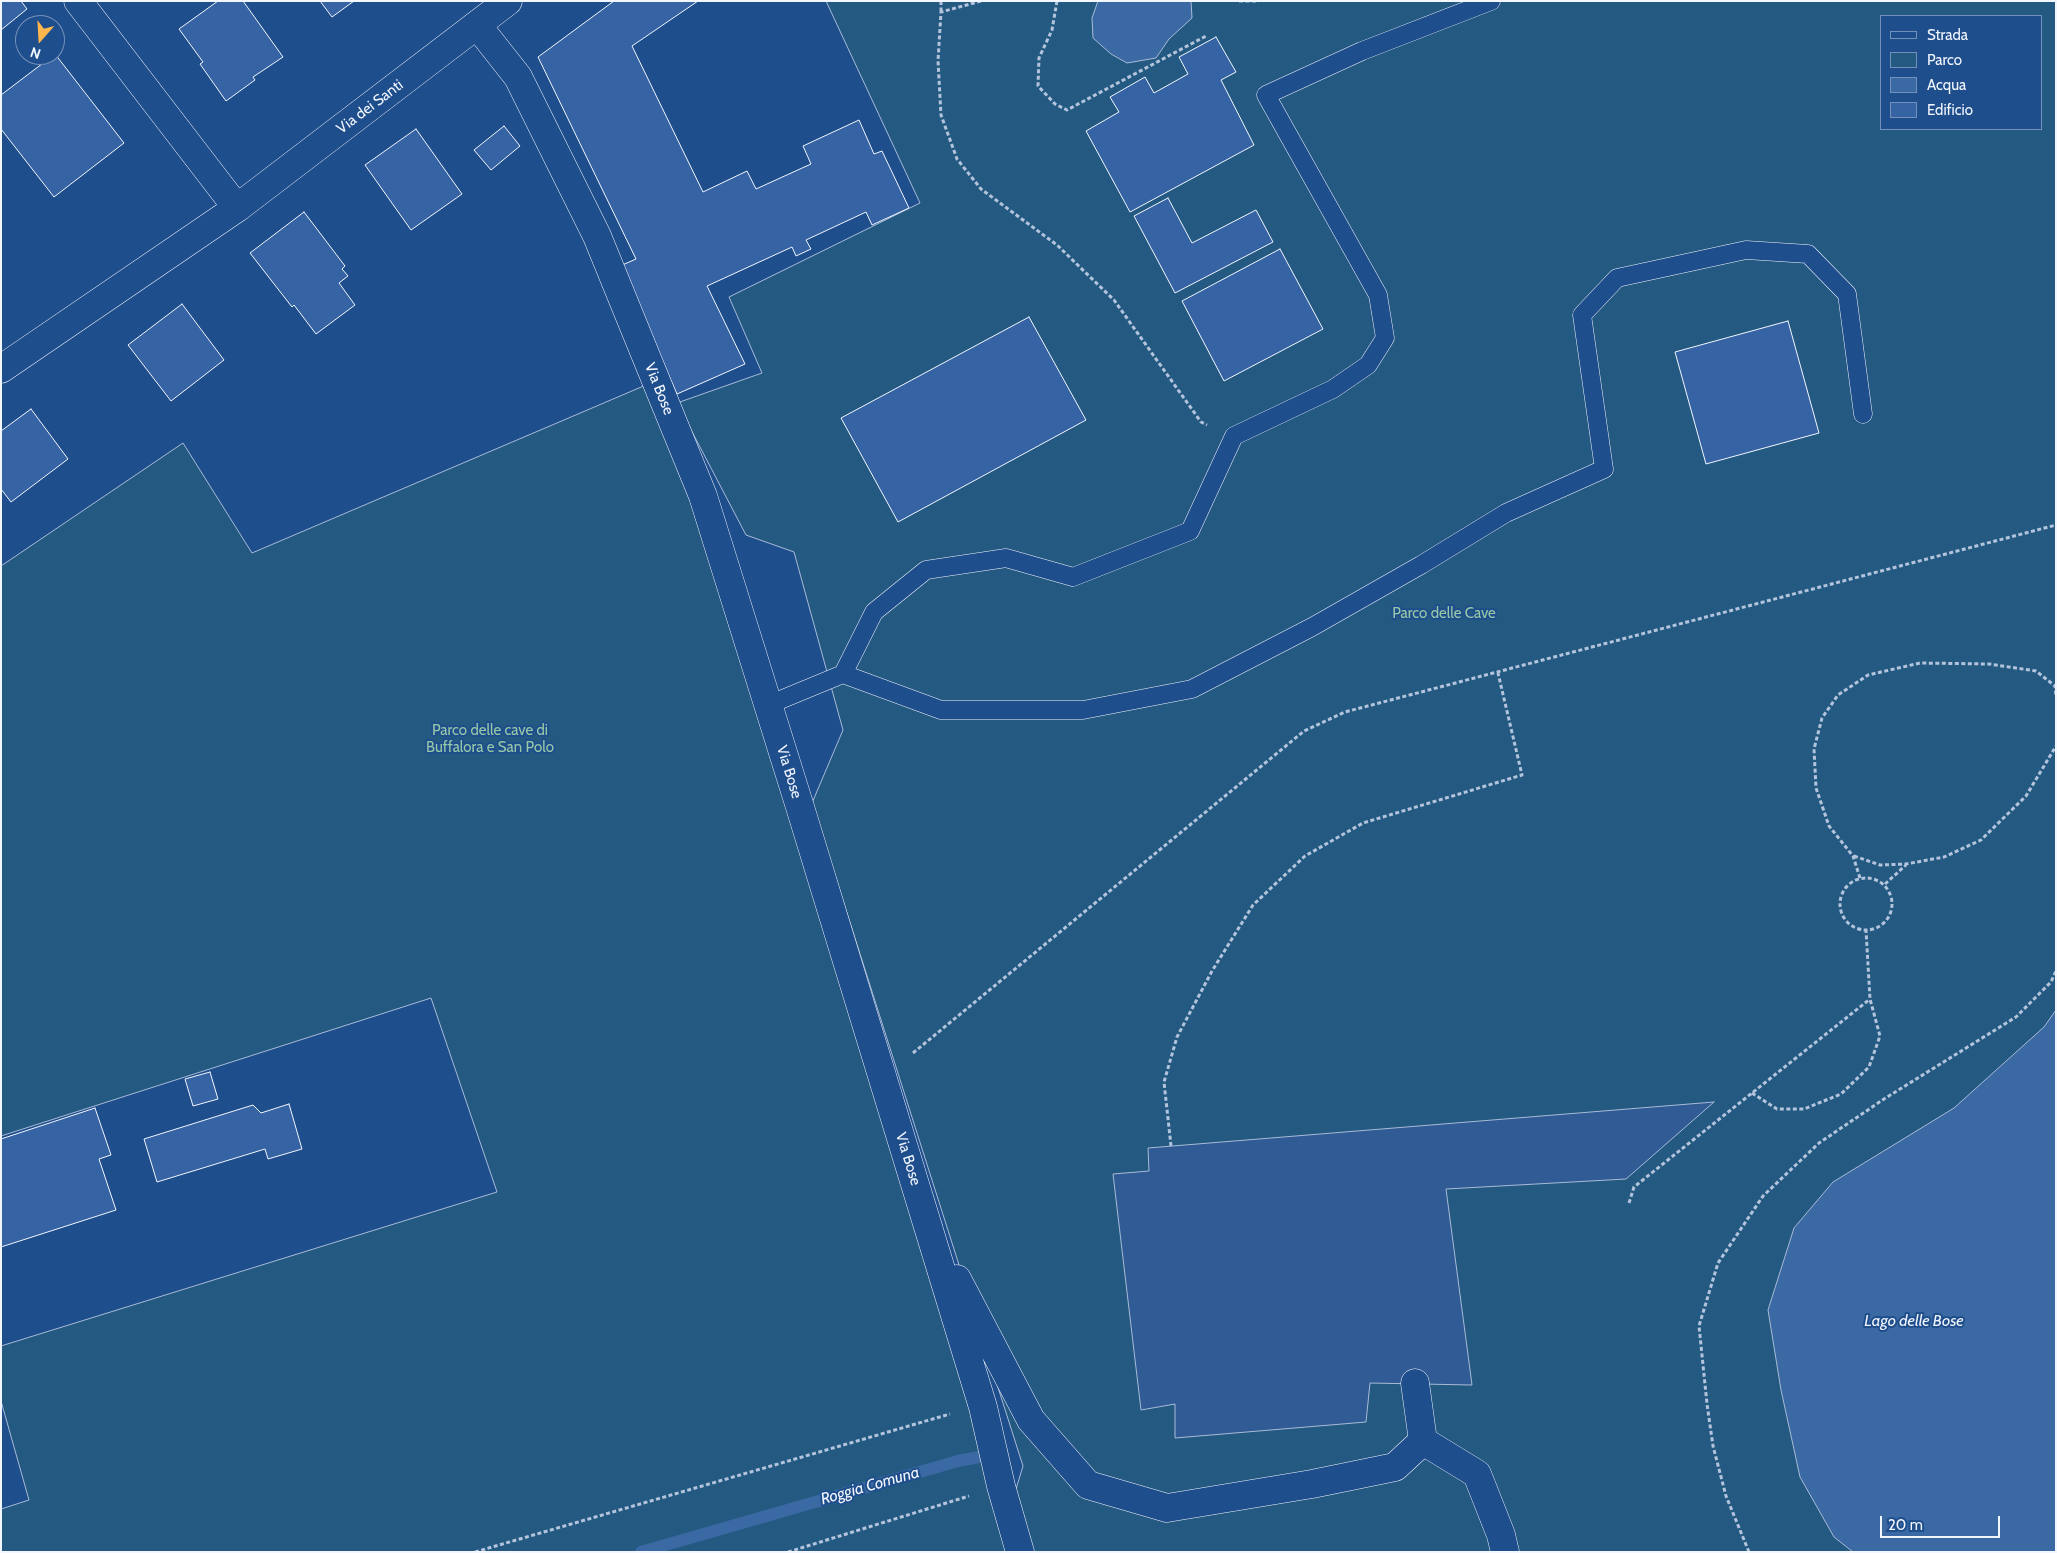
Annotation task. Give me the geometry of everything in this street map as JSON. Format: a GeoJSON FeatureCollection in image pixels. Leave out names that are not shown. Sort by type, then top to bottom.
{"type":"FeatureCollection","features":[{"type":"Feature","properties":{"kind":"street"},"geometry":{"type":"LineString","coordinates":[[78,1],[237,208]]}},
{"type":"Feature","properties":{"kind":"street","name":"Via dei Santi"},"geometry":{"type":"LineString","coordinates":[[1,369],[237,208],[477,25],[502,3]]}},
{"type":"Feature","properties":{"kind":"street","name":"Via Bose"},"geometry":{"type":"LineString","coordinates":[[477,25],[518,77],[596,236],[703,496],[983,1407],[1001,1486],[1020,1552]]}},
{"type":"Feature","properties":{"kind":"street"},"geometry":{"type":"LineString","coordinates":[[927,1222],[1031,1420],[1088,1485],[1167,1508],[1312,1484],[1395,1467],[1423,1441]]}},
{"type":"Feature","properties":{"kind":"street"},"geometry":{"type":"LineString","coordinates":[[1415,1383],[1423,1441]]}},
{"type":"Feature","properties":{"kind":"street"},"geometry":{"type":"LineString","coordinates":[[1423,1441],[1477,1474],[1501,1536],[1505,1552]]}},
{"type":"Feature","properties":{"kind":"lane"},"geometry":{"type":"LineString","coordinates":[[768,705],[843,674],[874,612],[926,570],[1006,558],[1073,577],[1190,531],[1234,436],[1333,388],[1368,364],[1385,338],[1378,295],[1266,95],[1362,51],[1491,1]]}},
{"type":"Feature","properties":{"kind":"lane"},"geometry":{"type":"LineString","coordinates":[[843,674],[941,710],[1083,710],[1192,689],[1337,613],[1421,565],[1506,512],[1604,469],[1582,315],[1617,278],[1746,250],[1808,254],[1847,294],[1863,414]]}},
{"type":"Feature","properties":{"kind":"path"},"geometry":{"type":"LineString","coordinates":[[941,1],[938,61],[941,115],[957,159],[981,189],[1057,245],[1114,300],[1200,422],[1234,436]]}},
{"type":"Feature","properties":{"kind":"path"},"geometry":{"type":"LineString","coordinates":[[941,12],[980,1]]}},
{"type":"Feature","properties":{"kind":"path"},"geometry":{"type":"LineString","coordinates":[[1057,1],[1052,30],[1039,58],[1038,86],[1054,104],[1067,110],[1206,36]]}},
{"type":"Feature","properties":{"kind":"path"},"geometry":{"type":"LineString","coordinates":[[1239,1],[1259,1]]}},
{"type":"Feature","properties":{"kind":"path"},"geometry":{"type":"LineString","coordinates":[[882,1074],[896,1067],[1304,731],[1346,712],[2056,525]]}},
{"type":"Feature","properties":{"kind":"path"},"geometry":{"type":"LineString","coordinates":[[1860,878],[1853,856],[1829,826],[1816,788],[1814,749],[1822,718],[1838,695],[1868,676],[1920,663],[1990,664],[2036,671],[2055,686],[2056,696]]}},
{"type":"Feature","properties":{"kind":"path"},"geometry":{"type":"LineString","coordinates":[[1171,1146],[1164,1082],[1177,1037],[1212,971],[1253,905],[1305,856],[1363,823],[1522,775],[1498,673]]}},
{"type":"Feature","properties":{"kind":"path"},"geometry":{"type":"LineString","coordinates":[[1853,856],[1880,865],[1906,864],[1944,858],[1981,840],[2026,796],[2056,746]]}},
{"type":"Feature","properties":{"kind":"path"},"geometry":{"type":"LineString","coordinates":[[1885,884],[1906,864]]}},
{"type":"Feature","properties":{"kind":"path"},"geometry":{"type":"LineString","coordinates":[[1860,878],[1877,880],[1885,884],[1893,901],[1892,910],[1888,918],[1874,929],[1856,928],[1849,924],[1840,910],[1840,902],[1846,886],[1860,878]]}},
{"type":"Feature","properties":{"kind":"path"},"geometry":{"type":"LineString","coordinates":[[1752,1094],[1777,1109],[1804,1110],[1842,1094],[1869,1067],[1880,1036],[1870,999],[1866,930]]}},
{"type":"Feature","properties":{"kind":"path"},"geometry":{"type":"LineString","coordinates":[[1748,1552],[1726,1496],[1713,1446],[1707,1404],[1699,1326],[1718,1263],[1763,1196],[1819,1143],[1884,1099],[2016,1016],[2051,982],[2056,971]]}},
{"type":"Feature","properties":{"kind":"path"},"geometry":{"type":"LineString","coordinates":[[1629,1204],[1634,1187],[1870,999]]}},
{"type":"Feature","properties":{"kind":"path"},"geometry":{"type":"LineString","coordinates":[[475,1552],[954,1413],[983,1407]]}},
{"type":"Feature","properties":{"kind":"path"},"geometry":{"type":"LineString","coordinates":[[788,1552],[1001,1486]]}},
{"type":"Feature","properties":{"kind":"green space","name":"Parco delle Cave"},"geometry":{"type":"Polygon","coordinates":[[[826,1],[2056,1],[2056,1552],[1030,1552],[1013,1499],[1023,1466],[812,803],[843,730],[794,552],[746,535],[677,403],[762,373],[729,297],[920,203],[826,1]]]}},
{"type":"Feature","properties":{"kind":"green space","name":"Parco delle cave di Buffalora e San Polo"},"geometry":{"type":"Polygon","coordinates":[[[653,382],[980,1422],[1009,1552],[1,1552],[1,1509],[29,1500],[1,1401],[1,1346],[497,1192],[431,998],[1,1136],[1,566],[183,443],[252,553],[653,382]]]}},
{"type":"Feature","properties":{"kind":"shaded area"},"geometry":{"type":"Polygon","coordinates":[[[1714,1102],[1626,1179],[1446,1189],[1472,1385],[1370,1383],[1366,1422],[1175,1438],[1175,1404],[1141,1410],[1113,1174],[1149,1171],[1148,1148],[1714,1102]]]}},
{"type":"Feature","properties":{"kind":"water"},"geometry":{"type":"Polygon","coordinates":[[[1098,1],[1191,1],[1192,18],[1169,39],[1156,58],[1127,63],[1111,54],[1093,38],[1092,18],[1098,1]]]}},
{"type":"Feature","properties":{"kind":"water","name":"Lago delle Bose"},"geometry":{"type":"Polygon","coordinates":[[[2056,1010],[2056,1552],[1853,1552],[1834,1537],[1800,1477],[1781,1390],[1768,1310],[1794,1228],[1833,1182],[1954,1108],[2044,1027],[2056,1010]]]}},
{"type":"Feature","properties":{"kind":"building"},"geometry":{"type":"Polygon","coordinates":[[[1,1],[21,1],[27,9],[20,15],[15,15],[15,19],[1,30],[1,1]]]}},
{"type":"Feature","properties":{"kind":"building"},"geometry":{"type":"Polygon","coordinates":[[[218,1],[243,1],[283,57],[253,77],[255,80],[226,101],[200,64],[203,62],[179,29],[218,1]]]}},
{"type":"Feature","properties":{"kind":"building"},"geometry":{"type":"Polygon","coordinates":[[[320,1],[354,1],[332,17],[320,1]]]}},
{"type":"Feature","properties":{"kind":"building"},"geometry":{"type":"Polygon","coordinates":[[[614,1],[698,1],[632,46],[703,192],[747,171],[756,189],[811,164],[803,146],[859,120],[874,154],[882,151],[909,208],[872,225],[866,212],[806,240],[811,249],[796,256],[792,247],[707,286],[745,364],[677,394],[620,266],[636,259],[538,57],[614,1]]]}},
{"type":"Feature","properties":{"kind":"building"},"geometry":{"type":"Polygon","coordinates":[[[1216,37],[1236,72],[1221,80],[1254,145],[1130,212],[1086,131],[1119,112],[1110,97],[1145,77],[1154,93],[1188,74],[1179,57],[1216,37]]]}},
{"type":"Feature","properties":{"kind":"building"},"geometry":{"type":"Polygon","coordinates":[[[41,65],[64,65],[124,143],[54,197],[1,129],[1,95],[41,65]]]}},
{"type":"Feature","properties":{"kind":"building"},"geometry":{"type":"Polygon","coordinates":[[[504,126],[520,146],[491,170],[474,150],[504,126]]]}},
{"type":"Feature","properties":{"kind":"building"},"geometry":{"type":"Polygon","coordinates":[[[416,129],[462,194],[411,230],[365,165],[416,129]]]}},
{"type":"Feature","properties":{"kind":"building"},"geometry":{"type":"Polygon","coordinates":[[[1168,198],[1192,243],[1256,210],[1273,242],[1175,293],[1134,216],[1168,198]]]}},
{"type":"Feature","properties":{"kind":"building"},"geometry":{"type":"Polygon","coordinates":[[[304,212],[345,266],[342,269],[348,276],[339,283],[355,305],[316,334],[294,305],[292,307],[250,253],[304,212]]]}},
{"type":"Feature","properties":{"kind":"building"},"geometry":{"type":"Polygon","coordinates":[[[1280,249],[1323,329],[1224,381],[1182,301],[1280,249]]]}},
{"type":"Feature","properties":{"kind":"building"},"geometry":{"type":"Polygon","coordinates":[[[182,304],[224,360],[171,401],[128,345],[182,304]]]}},
{"type":"Feature","properties":{"kind":"building"},"geometry":{"type":"Polygon","coordinates":[[[1029,317],[1086,420],[898,522],[841,418],[1029,317]]]}},
{"type":"Feature","properties":{"kind":"building"},"geometry":{"type":"Polygon","coordinates":[[[1788,321],[1819,433],[1706,464],[1675,352],[1788,321]]]}},
{"type":"Feature","properties":{"kind":"building"},"geometry":{"type":"Polygon","coordinates":[[[31,409],[68,459],[11,502],[1,489],[1,431],[31,409]]]}},
{"type":"Feature","properties":{"kind":"building"},"geometry":{"type":"Polygon","coordinates":[[[210,1072],[218,1099],[193,1106],[185,1079],[210,1072]]]}},
{"type":"Feature","properties":{"kind":"building"},"geometry":{"type":"Polygon","coordinates":[[[289,1104],[302,1149],[268,1159],[265,1149],[157,1182],[144,1139],[253,1105],[261,1113],[289,1104]]]}},
{"type":"Feature","properties":{"kind":"building"},"geometry":{"type":"Polygon","coordinates":[[[95,1108],[111,1155],[99,1159],[116,1210],[1,1247],[1,1139],[95,1108]]]}},
{"type":"Feature","properties":{"kind":"waterway","name":"Roggia Comuna"},"geometry":{"type":"LineString","coordinates":[[641,1552],[958,1461],[995,1454]]}}]}
